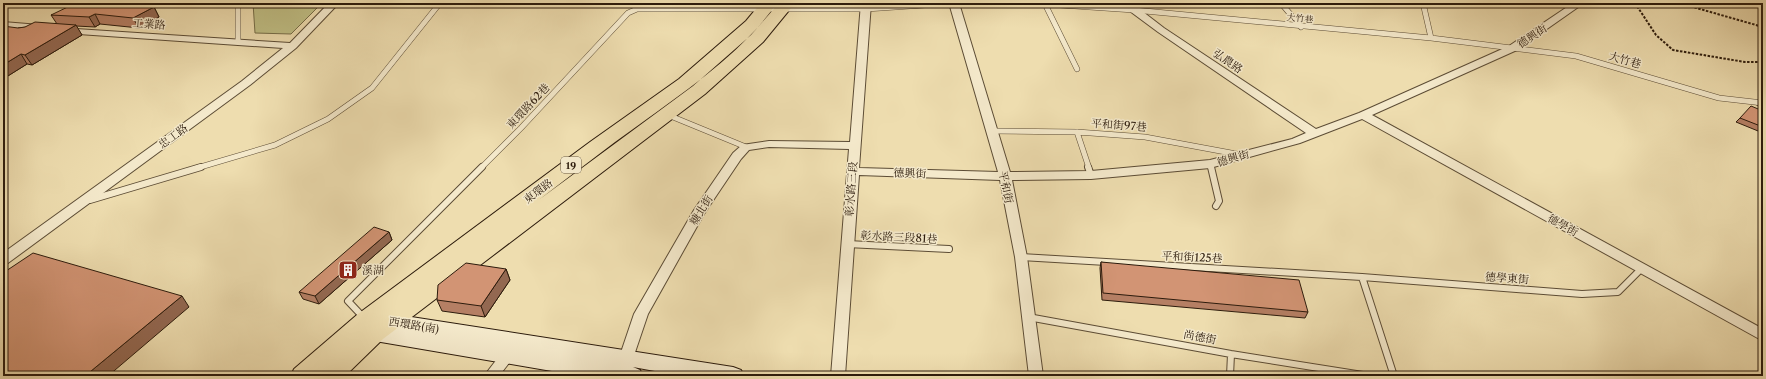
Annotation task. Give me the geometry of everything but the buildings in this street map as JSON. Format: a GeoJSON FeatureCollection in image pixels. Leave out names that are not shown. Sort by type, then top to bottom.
{"type":"FeatureCollection","features":[{"type":"Feature","properties":{"kind":"main road","name":"東環路"},"geometry":{"type":"LineString","coordinates":[[303,376],[378,325],[699,90],[734,60],[776,6]]}},
{"type":"Feature","properties":{"kind":"main road","name":"東環路"},"geometry":{"type":"LineString","coordinates":[[329,376],[378,325],[597,146],[685,82],[723,51],[752,24],[776,6]]}},
{"type":"Feature","properties":{"kind":"main road","name":"西環路(南)"},"geometry":{"type":"LineString","coordinates":[[378,325],[625,371],[733,376]]}},
{"type":"Feature","properties":{"kind":"street","name":"忠工路"},"geometry":{"type":"LineString","coordinates":[[3,260],[246,84],[292,46],[334,3]]}},
{"type":"Feature","properties":{"kind":"street","name":"平和街"},"geometry":{"type":"LineString","coordinates":[[954,3],[1005,176],[1021,257],[1036,376]]}},
{"type":"Feature","properties":{"kind":"street","name":"德興街"},"geometry":{"type":"LineString","coordinates":[[853,171],[1005,176],[1091,175],[1210,164],[1296,141],[1363,115],[1513,48],[1579,3]]}},
{"type":"Feature","properties":{"kind":"street"},"geometry":{"type":"LineString","coordinates":[[1755,3],[1763,6]]}},
{"type":"Feature","properties":{"kind":"street","name":"彰水路三段"},"geometry":{"type":"LineString","coordinates":[[838,376],[854,146],[866,6]]}},
{"type":"Feature","properties":{"kind":"street","name":"弘農路"},"geometry":{"type":"LineString","coordinates":[[1132,6],[1161,30],[1315,134]]}},
{"type":"Feature","properties":{"kind":"street","name":"工業路"},"geometry":{"type":"LineString","coordinates":[[3,25],[292,46]]}},
{"type":"Feature","properties":{"kind":"street","name":"德學街"},"geometry":{"type":"LineString","coordinates":[[1363,115],[1763,336]]}},
{"type":"Feature","properties":{"kind":"street"},"geometry":{"type":"LineString","coordinates":[[746,147],[769,144],[854,146]]}},
{"type":"Feature","properties":{"kind":"street","name":"糖北街"},"geometry":{"type":"LineString","coordinates":[[625,371],[641,314],[698,213],[737,156],[746,147]]}},
{"type":"Feature","properties":{"kind":"street"},"geometry":{"type":"LineString","coordinates":[[491,376],[512,350]]}},
{"type":"Feature","properties":{"kind":"lane"},"geometry":{"type":"LineString","coordinates":[[238,3],[238,42]]}},
{"type":"Feature","properties":{"kind":"lane"},"geometry":{"type":"LineString","coordinates":[[82,202],[275,145],[328,119],[372,88],[440,3]]}},
{"type":"Feature","properties":{"kind":"lane","name":"大竹巷"},"geometry":{"type":"LineString","coordinates":[[776,6],[866,6],[954,3],[1132,6],[1301,27],[1431,38],[1576,56],[1719,98],[1762,104]]}},
{"type":"Feature","properties":{"kind":"lane"},"geometry":{"type":"LineString","coordinates":[[1281,3],[1301,27]]}},
{"type":"Feature","properties":{"kind":"lane"},"geometry":{"type":"LineString","coordinates":[[1423,3],[1431,38]]}},
{"type":"Feature","properties":{"kind":"lane"},"geometry":{"type":"LineString","coordinates":[[1045,4],[1077,69]]}},
{"type":"Feature","properties":{"kind":"lane","name":"東環路62巷"},"geometry":{"type":"LineString","coordinates":[[378,325],[348,301],[515,134],[628,13],[637,9],[776,6]]}},
{"type":"Feature","properties":{"kind":"lane"},"geometry":{"type":"LineString","coordinates":[[666,114],[746,147]]}},
{"type":"Feature","properties":{"kind":"lane","name":"平和街97巷"},"geometry":{"type":"LineString","coordinates":[[992,131],[1077,132],[1145,137],[1242,155]]}},
{"type":"Feature","properties":{"kind":"lane"},"geometry":{"type":"LineString","coordinates":[[1077,132],[1091,175]]}},
{"type":"Feature","properties":{"kind":"lane"},"geometry":{"type":"LineString","coordinates":[[1210,164],[1220,201],[1216,206]]}},
{"type":"Feature","properties":{"kind":"lane","name":"彰水路三段81巷"},"geometry":{"type":"LineString","coordinates":[[847,244],[949,249]]}},
{"type":"Feature","properties":{"kind":"lane","name":"平和街125巷"},"geometry":{"type":"LineString","coordinates":[[1021,257],[1362,277]]}},
{"type":"Feature","properties":{"kind":"lane","name":"德學東街"},"geometry":{"type":"LineString","coordinates":[[1362,277],[1582,294],[1618,292],[1641,268]]}},
{"type":"Feature","properties":{"kind":"lane"},"geometry":{"type":"LineString","coordinates":[[1362,277],[1394,376]]}},
{"type":"Feature","properties":{"kind":"lane","name":"尚德街"},"geometry":{"type":"LineString","coordinates":[[1028,317],[1230,354],[1369,376]]}},
{"type":"Feature","properties":{"kind":"lane"},"geometry":{"type":"LineString","coordinates":[[1230,354],[1230,376]]}},
{"type":"Feature","properties":{"kind":"path"},"geometry":{"type":"LineString","coordinates":[[1635,3],[1656,36],[1673,50],[1746,62],[1763,62]]}},
{"type":"Feature","properties":{"kind":"path"},"geometry":{"type":"LineString","coordinates":[[1679,3],[1763,27]]}},
{"type":"Feature","properties":{"kind":"shaded area"},"geometry":{"type":"Polygon","coordinates":[[[253,3],[322,3],[291,34],[255,33],[253,3]]]}},
{"type":"Feature","properties":{"kind":"place","name":"溪湖"},"geometry":{"type":"Point","coordinates":[348,270]}}]}
